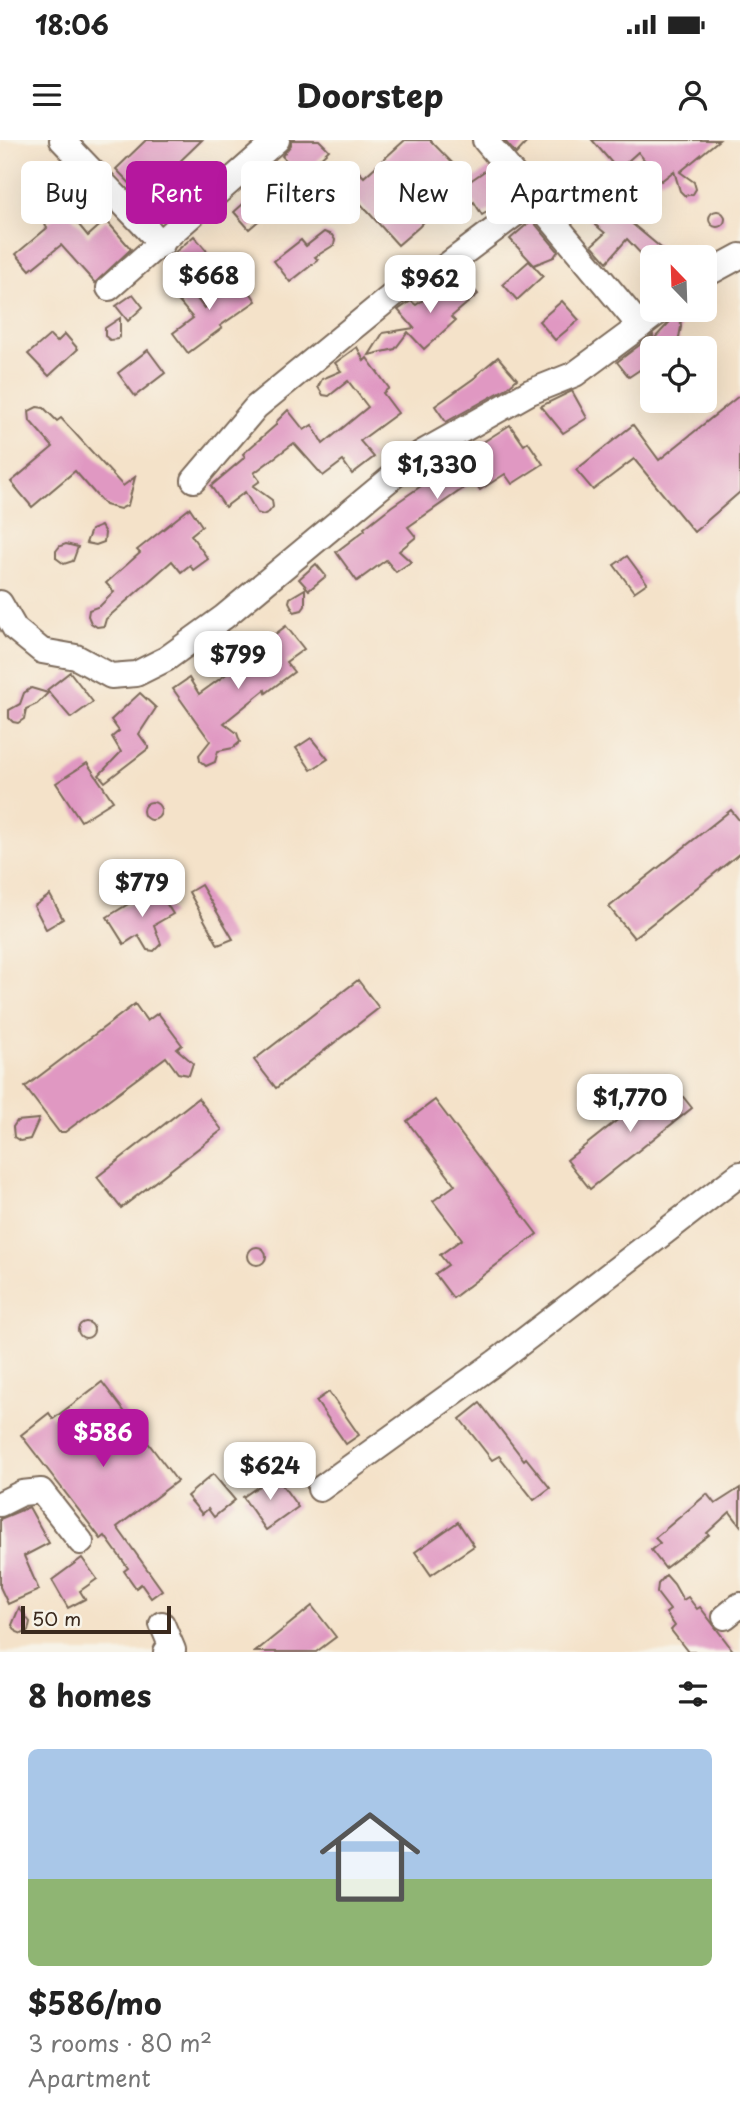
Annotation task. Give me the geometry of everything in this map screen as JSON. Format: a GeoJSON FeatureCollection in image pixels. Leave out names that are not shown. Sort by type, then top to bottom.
{"type":"FeatureCollection","features":[{"type":"Feature","properties":{"kind":"street"},"geometry":{"type":"LineString","coordinates":[[62,140],[162,244]]}},
{"type":"Feature","properties":{"kind":"street"},"geometry":{"type":"LineString","coordinates":[[109,288],[277,140]]}},
{"type":"Feature","properties":{"kind":"street"},"geometry":{"type":"LineString","coordinates":[[485,140],[503,161]]}},
{"type":"Feature","properties":{"kind":"street"},"geometry":{"type":"LineString","coordinates":[[194,480],[256,407],[399,290],[430,278],[502,224]]}},
{"type":"Feature","properties":{"kind":"street"},"geometry":{"type":"LineString","coordinates":[[553,224],[640,327]]}},
{"type":"Feature","properties":{"kind":"street"},"geometry":{"type":"LineString","coordinates":[[718,268],[740,256]]}},
{"type":"Feature","properties":{"kind":"street"},"geometry":{"type":"LineString","coordinates":[[0,603],[15,629],[42,651],[76,657],[111,676],[135,674],[166,659],[224,617],[420,454],[530,392],[575,374],[646,322]]}},
{"type":"Feature","properties":{"kind":"street"},"geometry":{"type":"LineString","coordinates":[[320,1489],[496,1362],[740,1174]]}},
{"type":"Feature","properties":{"kind":"street"},"geometry":{"type":"LineString","coordinates":[[0,1504],[22,1493],[41,1491],[81,1542]]}},
{"type":"Feature","properties":{"kind":"street"},"geometry":{"type":"LineString","coordinates":[[162,1624],[173,1650],[166,1652]]}},
{"type":"Feature","properties":{"kind":"building"},"geometry":{"type":"Polygon","coordinates":[[[146,140],[202,140],[180,161],[126,161],[126,179],[116,169],[146,140]]]}},
{"type":"Feature","properties":{"kind":"building"},"geometry":{"type":"Polygon","coordinates":[[[291,140],[319,140],[329,150],[317,161],[287,161],[282,156],[291,145],[291,140]]]}},
{"type":"Feature","properties":{"kind":"building"},"geometry":{"type":"Polygon","coordinates":[[[405,140],[430,140],[450,161],[382,161],[405,140]]]}},
{"type":"Feature","properties":{"kind":"building"},"geometry":{"type":"Polygon","coordinates":[[[504,140],[529,140],[516,154],[504,140]]]}},
{"type":"Feature","properties":{"kind":"building"},"geometry":{"type":"Polygon","coordinates":[[[592,140],[719,140],[680,172],[694,182],[696,189],[693,194],[685,196],[680,191],[674,171],[662,180],[662,161],[645,161],[638,152],[628,161],[610,161],[592,140]]]}},
{"type":"Feature","properties":{"kind":"building"},"geometry":{"type":"Polygon","coordinates":[[[374,168],[374,219],[360,203],[360,173],[364,177],[374,168]]]}},
{"type":"Feature","properties":{"kind":"building"},"geometry":{"type":"Polygon","coordinates":[[[486,170],[486,213],[482,215],[474,202],[472,204],[472,180],[486,170]]]}},
{"type":"Feature","properties":{"kind":"building"},"geometry":{"type":"Polygon","coordinates":[[[241,206],[241,220],[234,212],[241,206]]]}},
{"type":"Feature","properties":{"kind":"building"},"geometry":{"type":"Polygon","coordinates":[[[714,211],[720,211],[725,219],[723,225],[714,227],[709,222],[709,216],[714,211]]]}},
{"type":"Feature","properties":{"kind":"building"},"geometry":{"type":"Polygon","coordinates":[[[78,224],[88,236],[102,224],[109,224],[131,249],[95,283],[61,245],[30,270],[16,254],[47,228],[45,225],[78,224]]]}},
{"type":"Feature","properties":{"kind":"building"},"geometry":{"type":"Polygon","coordinates":[[[379,224],[422,224],[419,227],[398,245],[379,224]]]}},
{"type":"Feature","properties":{"kind":"building"},"geometry":{"type":"Polygon","coordinates":[[[527,224],[535,224],[558,251],[554,257],[534,265],[510,239],[527,224]]]}},
{"type":"Feature","properties":{"kind":"building"},"geometry":{"type":"Polygon","coordinates":[[[594,224],[632,224],[658,245],[640,245],[640,253],[627,239],[607,262],[592,245],[605,233],[594,224]]]}},
{"type":"Feature","properties":{"kind":"building"},"geometry":{"type":"Polygon","coordinates":[[[324,232],[332,235],[334,245],[315,257],[318,260],[290,282],[274,261],[301,240],[306,246],[324,232]]]}},
{"type":"Feature","properties":{"kind":"building"},"geometry":{"type":"Polygon","coordinates":[[[194,236],[212,257],[191,275],[173,254],[194,236]]]}},
{"type":"Feature","properties":{"kind":"building"},"geometry":{"type":"Polygon","coordinates":[[[529,261],[543,276],[517,300],[503,284],[529,261]]]}},
{"type":"Feature","properties":{"kind":"building"},"geometry":{"type":"Polygon","coordinates":[[[461,273],[478,294],[451,317],[455,321],[424,349],[408,332],[395,349],[369,355],[383,333],[414,328],[398,310],[411,301],[416,305],[461,273]]]}},
{"type":"Feature","properties":{"kind":"building"},"geometry":{"type":"Polygon","coordinates":[[[182,279],[204,308],[209,304],[208,301],[241,279],[256,301],[188,353],[173,333],[193,318],[169,290],[182,279]]]}},
{"type":"Feature","properties":{"kind":"building"},"geometry":{"type":"Polygon","coordinates":[[[133,294],[143,307],[128,321],[116,306],[133,294]]]}},
{"type":"Feature","properties":{"kind":"building"},"geometry":{"type":"Polygon","coordinates":[[[562,301],[579,320],[555,340],[539,321],[562,301]]]}},
{"type":"Feature","properties":{"kind":"building"},"geometry":{"type":"Polygon","coordinates":[[[120,318],[120,335],[118,339],[110,340],[105,336],[105,328],[120,318]]]}},
{"type":"Feature","properties":{"kind":"building"},"geometry":{"type":"Polygon","coordinates":[[[670,322],[681,322],[679,336],[657,336],[670,322]]]}},
{"type":"Feature","properties":{"kind":"building"},"geometry":{"type":"Polygon","coordinates":[[[65,334],[78,349],[49,376],[28,354],[50,335],[57,342],[65,334]]]}},
{"type":"Feature","properties":{"kind":"building"},"geometry":{"type":"Polygon","coordinates":[[[640,345],[640,370],[629,377],[617,362],[640,345]]]}},
{"type":"Feature","properties":{"kind":"building"},"geometry":{"type":"Polygon","coordinates":[[[357,347],[364,361],[367,358],[389,388],[383,393],[398,413],[360,441],[374,457],[352,474],[343,461],[323,476],[294,443],[254,473],[260,481],[253,486],[272,500],[273,507],[269,512],[263,515],[257,513],[245,492],[225,507],[211,486],[245,457],[243,454],[277,424],[288,410],[304,430],[312,425],[323,444],[368,407],[348,381],[329,396],[323,395],[318,387],[322,379],[341,371],[335,363],[357,347]]]}},
{"type":"Feature","properties":{"kind":"building"},"geometry":{"type":"Polygon","coordinates":[[[148,350],[165,373],[135,396],[118,373],[148,350]]]}},
{"type":"Feature","properties":{"kind":"building"},"geometry":{"type":"Polygon","coordinates":[[[498,357],[517,379],[507,388],[446,422],[435,406],[477,376],[498,357]]]}},
{"type":"Feature","properties":{"kind":"building"},"geometry":{"type":"Polygon","coordinates":[[[572,391],[587,418],[563,433],[541,406],[572,391]]]}},
{"type":"Feature","properties":{"kind":"building"},"geometry":{"type":"Polygon","coordinates":[[[740,395],[740,492],[694,532],[634,459],[593,490],[576,470],[633,425],[659,460],[740,395]]]}},
{"type":"Feature","properties":{"kind":"building"},"geometry":{"type":"Polygon","coordinates":[[[37,407],[44,408],[57,421],[61,418],[123,486],[135,477],[128,505],[120,509],[105,505],[75,471],[32,507],[11,482],[53,447],[30,421],[29,411],[37,407]]]}},
{"type":"Feature","properties":{"kind":"building"},"geometry":{"type":"Polygon","coordinates":[[[510,425],[524,445],[528,442],[543,464],[512,484],[505,474],[480,490],[474,481],[408,527],[416,537],[399,551],[411,562],[396,572],[386,560],[357,581],[336,552],[392,506],[459,460],[458,458],[510,425]]]}},
{"type":"Feature","properties":{"kind":"building"},"geometry":{"type":"Polygon","coordinates":[[[190,508],[202,526],[191,535],[208,559],[193,570],[190,565],[181,572],[172,561],[106,619],[104,626],[97,627],[91,623],[89,610],[100,606],[114,592],[106,583],[140,553],[137,550],[190,508]]]}},
{"type":"Feature","properties":{"kind":"building"},"geometry":{"type":"Polygon","coordinates":[[[101,526],[105,533],[104,542],[96,545],[86,543],[91,530],[101,526]]]}},
{"type":"Feature","properties":{"kind":"building"},"geometry":{"type":"Polygon","coordinates":[[[66,544],[78,547],[73,561],[64,564],[56,558],[56,551],[66,544]]]}},
{"type":"Feature","properties":{"kind":"building"},"geometry":{"type":"Polygon","coordinates":[[[627,556],[647,583],[634,592],[614,565],[627,556]]]}},
{"type":"Feature","properties":{"kind":"building"},"geometry":{"type":"Polygon","coordinates":[[[316,564],[326,576],[309,590],[299,579],[316,564]]]}},
{"type":"Feature","properties":{"kind":"building"},"geometry":{"type":"Polygon","coordinates":[[[305,589],[305,606],[294,612],[290,598],[305,589]]]}},
{"type":"Feature","properties":{"kind":"building"},"geometry":{"type":"Polygon","coordinates":[[[286,626],[304,649],[286,662],[294,672],[266,693],[265,690],[224,723],[237,733],[240,742],[233,748],[218,751],[215,762],[206,766],[200,761],[199,755],[210,741],[173,689],[189,678],[199,694],[286,626]]]}},
{"type":"Feature","properties":{"kind":"building"},"geometry":{"type":"Polygon","coordinates":[[[70,672],[93,702],[71,718],[47,690],[70,672]]]}},
{"type":"Feature","properties":{"kind":"building"},"geometry":{"type":"Polygon","coordinates":[[[31,688],[48,693],[37,704],[26,709],[24,719],[18,723],[13,722],[9,718],[9,710],[20,704],[24,693],[31,688]]]}},
{"type":"Feature","properties":{"kind":"building"},"geometry":{"type":"Polygon","coordinates":[[[140,693],[156,708],[139,734],[149,748],[105,782],[99,775],[121,752],[112,737],[119,731],[111,720],[140,693]]]}},
{"type":"Feature","properties":{"kind":"building"},"geometry":{"type":"Polygon","coordinates":[[[311,738],[328,759],[311,770],[296,748],[311,738]]]}},
{"type":"Feature","properties":{"kind":"building"},"geometry":{"type":"Polygon","coordinates":[[[87,763],[113,801],[81,821],[56,783],[87,763]]]}},
{"type":"Feature","properties":{"kind":"building"},"geometry":{"type":"Polygon","coordinates":[[[152,802],[158,805],[161,811],[158,817],[152,820],[146,817],[143,811],[146,805],[152,802]]]}},
{"type":"Feature","properties":{"kind":"building"},"geometry":{"type":"Polygon","coordinates":[[[731,810],[740,821],[740,853],[634,938],[609,907],[731,810]]]}},
{"type":"Feature","properties":{"kind":"building"},"geometry":{"type":"Polygon","coordinates":[[[201,885],[233,939],[218,945],[189,892],[201,885]]]}},
{"type":"Feature","properties":{"kind":"building"},"geometry":{"type":"Polygon","coordinates":[[[156,887],[173,914],[154,925],[161,944],[154,951],[147,950],[138,935],[124,944],[107,917],[156,887]]]}},
{"type":"Feature","properties":{"kind":"building"},"geometry":{"type":"Polygon","coordinates":[[[50,895],[63,919],[46,929],[34,906],[50,895]]]}},
{"type":"Feature","properties":{"kind":"building"},"geometry":{"type":"Polygon","coordinates":[[[358,980],[379,1008],[276,1088],[254,1060],[358,980]]]}},
{"type":"Feature","properties":{"kind":"building"},"geometry":{"type":"Polygon","coordinates":[[[135,1004],[147,1021],[158,1013],[182,1045],[177,1049],[193,1063],[189,1075],[178,1073],[166,1057],[65,1132],[59,1132],[25,1087],[135,1004]]]}},
{"type":"Feature","properties":{"kind":"building"},"geometry":{"type":"Polygon","coordinates":[[[669,1079],[692,1108],[590,1189],[567,1160],[669,1079]]]}},
{"type":"Feature","properties":{"kind":"building"},"geometry":{"type":"Polygon","coordinates":[[[198,1098],[222,1130],[121,1208],[97,1177],[198,1098]]]}},
{"type":"Feature","properties":{"kind":"building"},"geometry":{"type":"Polygon","coordinates":[[[435,1100],[537,1234],[453,1298],[435,1274],[448,1265],[440,1255],[462,1239],[433,1201],[455,1185],[407,1121],[435,1100]]]}},
{"type":"Feature","properties":{"kind":"building"},"geometry":{"type":"Polygon","coordinates":[[[39,1119],[30,1139],[20,1141],[14,1137],[13,1127],[17,1121],[39,1119]]]}},
{"type":"Feature","properties":{"kind":"building"},"geometry":{"type":"Polygon","coordinates":[[[253,1247],[261,1247],[266,1256],[264,1263],[253,1265],[248,1260],[248,1252],[253,1247]]]}},
{"type":"Feature","properties":{"kind":"building"},"geometry":{"type":"Polygon","coordinates":[[[83,1322],[89,1322],[94,1330],[92,1336],[83,1338],[78,1333],[78,1327],[83,1322]]]}},
{"type":"Feature","properties":{"kind":"building"},"geometry":{"type":"Polygon","coordinates":[[[102,1382],[177,1481],[117,1527],[162,1590],[151,1598],[141,1584],[136,1588],[124,1571],[128,1568],[105,1536],[101,1539],[21,1435],[49,1413],[53,1419],[102,1382]]]}},
{"type":"Feature","properties":{"kind":"building"},"geometry":{"type":"Polygon","coordinates":[[[329,1392],[359,1435],[346,1444],[316,1401],[329,1392]]]}},
{"type":"Feature","properties":{"kind":"building"},"geometry":{"type":"Polygon","coordinates":[[[480,1403],[524,1460],[526,1458],[550,1488],[534,1500],[499,1456],[492,1460],[460,1419],[480,1403]]]}},
{"type":"Feature","properties":{"kind":"building"},"geometry":{"type":"Polygon","coordinates":[[[213,1474],[235,1500],[214,1517],[208,1509],[202,1514],[187,1496],[213,1474]]]}},
{"type":"Feature","properties":{"kind":"building"},"geometry":{"type":"Polygon","coordinates":[[[275,1475],[298,1507],[266,1530],[243,1497],[275,1475]]]}},
{"type":"Feature","properties":{"kind":"building"},"geometry":{"type":"Polygon","coordinates":[[[740,1488],[740,1525],[730,1512],[707,1533],[709,1535],[665,1568],[651,1550],[660,1543],[655,1538],[707,1494],[715,1504],[740,1488]]]}},
{"type":"Feature","properties":{"kind":"building"},"geometry":{"type":"Polygon","coordinates":[[[29,1507],[49,1543],[24,1556],[39,1590],[8,1604],[0,1587],[0,1519],[29,1507]]]}},
{"type":"Feature","properties":{"kind":"building"},"geometry":{"type":"Polygon","coordinates":[[[458,1522],[474,1546],[431,1575],[415,1552],[458,1522]]]}},
{"type":"Feature","properties":{"kind":"building"},"geometry":{"type":"Polygon","coordinates":[[[82,1558],[97,1579],[80,1591],[85,1599],[68,1608],[52,1580],[82,1558]]]}},
{"type":"Feature","properties":{"kind":"building"},"geometry":{"type":"Polygon","coordinates":[[[666,1575],[683,1600],[688,1597],[697,1609],[700,1607],[734,1652],[688,1652],[671,1630],[675,1626],[666,1613],[670,1610],[657,1593],[658,1584],[666,1575]]]}},
{"type":"Feature","properties":{"kind":"building"},"geometry":{"type":"Polygon","coordinates":[[[312,1606],[336,1637],[316,1652],[255,1652],[312,1606]]]}},
{"type":"Feature","properties":{"kind":"building"},"geometry":{"type":"Polygon","coordinates":[[[19,1608],[30,1622],[28,1631],[22,1634],[12,1625],[19,1608]]]}}]}
